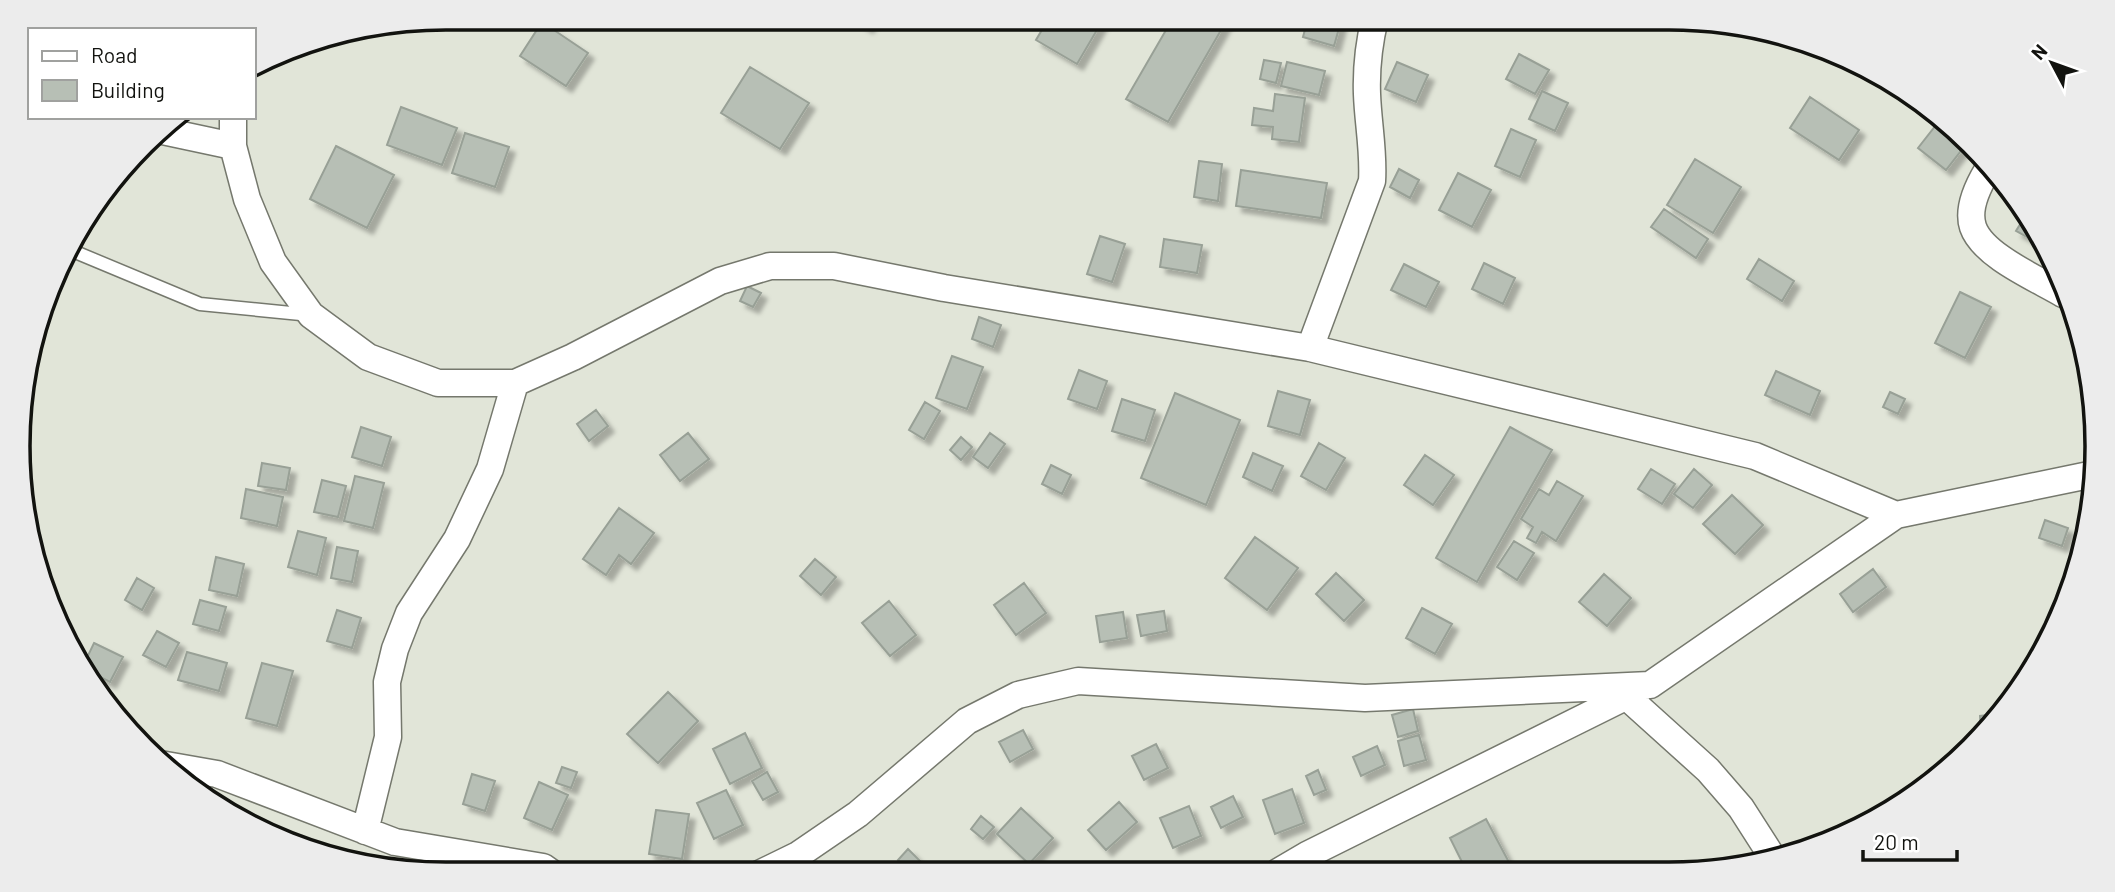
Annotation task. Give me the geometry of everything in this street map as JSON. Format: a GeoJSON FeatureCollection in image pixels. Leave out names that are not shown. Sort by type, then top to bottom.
{"type":"FeatureCollection","features":[{"type":"Feature","properties":{"kind":"street"},"geometry":{"type":"LineString","coordinates":[[1310,348],[1366,204],[1372,181],[1367,61],[1373,30]]}},
{"type":"Feature","properties":{"kind":"street"},"geometry":{"type":"LineString","coordinates":[[233,119],[233,146],[247,199],[273,262],[311,315],[368,357],[438,383],[515,383],[573,357],[720,281],[770,266],[834,267],[944,288],[1310,348],[1755,456],[1896,515]]}},
{"type":"Feature","properties":{"kind":"street"},"geometry":{"type":"LineString","coordinates":[[171,134],[233,146]]}},
{"type":"Feature","properties":{"kind":"street"},"geometry":{"type":"LineString","coordinates":[[1985,176],[1973,202],[1972,225],[1979,237],[1992,252],[2055,289]]}},
{"type":"Feature","properties":{"kind":"street"},"geometry":{"type":"LineString","coordinates":[[365,831],[388,737],[387,682],[395,649],[409,613],[457,539],[485,481],[515,383]]}},
{"type":"Feature","properties":{"kind":"street"},"geometry":{"type":"LineString","coordinates":[[1295,862],[1650,685],[1896,515],[2084,476]]}},
{"type":"Feature","properties":{"kind":"street"},"geometry":{"type":"LineString","coordinates":[[784,862],[858,814],[967,721],[1018,695],[1078,681],[1365,698],[1650,685]]}},
{"type":"Feature","properties":{"kind":"street"},"geometry":{"type":"LineString","coordinates":[[1626,696],[1708,770],[1741,808],[1768,850]]}},
{"type":"Feature","properties":{"kind":"street"},"geometry":{"type":"LineString","coordinates":[[183,768],[217,774],[365,831],[391,853],[488,862]]}},
{"type":"Feature","properties":{"kind":"lane"},"geometry":{"type":"LineString","coordinates":[[78,253],[200,304],[311,315]]}},
{"type":"Feature","properties":{"kind":"building"},"geometry":{"type":"Polygon","coordinates":[[[537,30],[554,30],[588,53],[566,86],[520,56],[537,30]]]}},
{"type":"Feature","properties":{"kind":"building"},"geometry":{"type":"Polygon","coordinates":[[[1042,30],[1097,30],[1077,64],[1036,40],[1042,30]]]}},
{"type":"Feature","properties":{"kind":"building"},"geometry":{"type":"Polygon","coordinates":[[[1166,30],[1221,30],[1168,122],[1126,99],[1166,30]]]}},
{"type":"Feature","properties":{"kind":"building"},"geometry":{"type":"Polygon","coordinates":[[[1305,30],[1338,30],[1334,46],[1303,37],[1305,30]]]}},
{"type":"Feature","properties":{"kind":"building"},"geometry":{"type":"Polygon","coordinates":[[[1519,54],[1549,70],[1535,94],[1506,79],[1519,54]]]}},
{"type":"Feature","properties":{"kind":"building"},"geometry":{"type":"Polygon","coordinates":[[[1264,60],[1281,63],[1276,83],[1260,79],[1264,60]]]}},
{"type":"Feature","properties":{"kind":"building"},"geometry":{"type":"Polygon","coordinates":[[[1287,62],[1325,71],[1319,95],[1281,86],[1287,62]]]}},
{"type":"Feature","properties":{"kind":"building"},"geometry":{"type":"Polygon","coordinates":[[[1397,62],[1428,75],[1416,102],[1385,89],[1397,62]]]}},
{"type":"Feature","properties":{"kind":"building"},"geometry":{"type":"Polygon","coordinates":[[[750,67],[809,103],[780,149],[721,113],[750,67]]]}},
{"type":"Feature","properties":{"kind":"building"},"geometry":{"type":"Polygon","coordinates":[[[1542,91],[1568,103],[1555,131],[1529,119],[1542,91]]]}},
{"type":"Feature","properties":{"kind":"building"},"geometry":{"type":"Polygon","coordinates":[[[1275,94],[1305,98],[1299,142],[1272,139],[1273,127],[1252,125],[1254,108],[1273,111],[1275,94]]]}},
{"type":"Feature","properties":{"kind":"building"},"geometry":{"type":"Polygon","coordinates":[[[1810,97],[1859,130],[1839,160],[1790,128],[1810,97]]]}},
{"type":"Feature","properties":{"kind":"building"},"geometry":{"type":"Polygon","coordinates":[[[401,107],[457,128],[442,165],[387,145],[401,107]]]}},
{"type":"Feature","properties":{"kind":"building"},"geometry":{"type":"Polygon","coordinates":[[[1935,126],[1961,150],[1946,170],[1918,148],[1935,126]]]}},
{"type":"Feature","properties":{"kind":"building"},"geometry":{"type":"Polygon","coordinates":[[[1511,129],[1536,140],[1520,177],[1495,166],[1511,129]]]}},
{"type":"Feature","properties":{"kind":"building"},"geometry":{"type":"Polygon","coordinates":[[[465,133],[509,147],[495,187],[452,173],[465,133]]]}},
{"type":"Feature","properties":{"kind":"building"},"geometry":{"type":"Polygon","coordinates":[[[336,146],[394,175],[367,228],[310,199],[336,146]]]}},
{"type":"Feature","properties":{"kind":"building"},"geometry":{"type":"Polygon","coordinates":[[[1695,159],[1741,187],[1713,233],[1667,205],[1695,159]]]}},
{"type":"Feature","properties":{"kind":"building"},"geometry":{"type":"Polygon","coordinates":[[[1199,161],[1222,164],[1218,201],[1194,197],[1199,161]]]}},
{"type":"Feature","properties":{"kind":"building"},"geometry":{"type":"Polygon","coordinates":[[[1399,169],[1419,180],[1410,198],[1390,187],[1399,169]]]}},
{"type":"Feature","properties":{"kind":"building"},"geometry":{"type":"Polygon","coordinates":[[[1241,170],[1327,183],[1321,218],[1236,206],[1241,170]]]}},
{"type":"Feature","properties":{"kind":"building"},"geometry":{"type":"Polygon","coordinates":[[[1458,173],[1491,190],[1472,227],[1439,210],[1458,173]]]}},
{"type":"Feature","properties":{"kind":"building"},"geometry":{"type":"Polygon","coordinates":[[[1664,209],[1708,239],[1696,258],[1651,227],[1664,209]]]}},
{"type":"Feature","properties":{"kind":"building"},"geometry":{"type":"Polygon","coordinates":[[[2020,224],[2029,238],[2016,231],[2020,224]]]}},
{"type":"Feature","properties":{"kind":"building"},"geometry":{"type":"Polygon","coordinates":[[[1100,236],[1125,244],[1112,282],[1087,274],[1100,236]]]}},
{"type":"Feature","properties":{"kind":"building"},"geometry":{"type":"Polygon","coordinates":[[[1164,239],[1202,245],[1197,273],[1160,267],[1164,239]]]}},
{"type":"Feature","properties":{"kind":"building"},"geometry":{"type":"Polygon","coordinates":[[[1759,259],[1794,281],[1782,301],[1747,279],[1759,259]]]}},
{"type":"Feature","properties":{"kind":"building"},"geometry":{"type":"Polygon","coordinates":[[[1484,263],[1515,278],[1503,304],[1472,289],[1484,263]]]}},
{"type":"Feature","properties":{"kind":"building"},"geometry":{"type":"Polygon","coordinates":[[[1404,264],[1439,282],[1426,307],[1391,290],[1404,264]]]}},
{"type":"Feature","properties":{"kind":"building"},"geometry":{"type":"Polygon","coordinates":[[[747,286],[761,293],[753,307],[740,301],[747,286]]]}},
{"type":"Feature","properties":{"kind":"building"},"geometry":{"type":"Polygon","coordinates":[[[1960,292],[1991,307],[1965,358],[1935,343],[1960,292]]]}},
{"type":"Feature","properties":{"kind":"building"},"geometry":{"type":"Polygon","coordinates":[[[979,317],[1001,325],[993,347],[972,339],[979,317]]]}},
{"type":"Feature","properties":{"kind":"building"},"geometry":{"type":"Polygon","coordinates":[[[952,356],[983,367],[967,409],[936,398],[952,356]]]}},
{"type":"Feature","properties":{"kind":"building"},"geometry":{"type":"Polygon","coordinates":[[[1079,370],[1107,381],[1097,409],[1068,399],[1079,370]]]}},
{"type":"Feature","properties":{"kind":"building"},"geometry":{"type":"Polygon","coordinates":[[[1776,371],[1820,391],[1810,415],[1765,395],[1776,371]]]}},
{"type":"Feature","properties":{"kind":"building"},"geometry":{"type":"Polygon","coordinates":[[[1278,391],[1310,400],[1300,435],[1268,426],[1278,391]]]}},
{"type":"Feature","properties":{"kind":"building"},"geometry":{"type":"Polygon","coordinates":[[[1890,392],[1905,399],[1898,414],[1883,407],[1890,392]]]}},
{"type":"Feature","properties":{"kind":"building"},"geometry":{"type":"Polygon","coordinates":[[[1175,393],[1240,420],[1206,505],[1141,478],[1175,393]]]}},
{"type":"Feature","properties":{"kind":"building"},"geometry":{"type":"Polygon","coordinates":[[[1122,399],[1155,410],[1145,441],[1112,431],[1122,399]]]}},
{"type":"Feature","properties":{"kind":"building"},"geometry":{"type":"Polygon","coordinates":[[[925,402],[940,411],[924,439],[909,430],[925,402]]]}},
{"type":"Feature","properties":{"kind":"building"},"geometry":{"type":"Polygon","coordinates":[[[596,410],[608,426],[589,441],[577,424],[596,410]]]}},
{"type":"Feature","properties":{"kind":"building"},"geometry":{"type":"Polygon","coordinates":[[[361,427],[391,437],[382,466],[352,457],[361,427]]]}},
{"type":"Feature","properties":{"kind":"building"},"geometry":{"type":"Polygon","coordinates":[[[1510,427],[1552,450],[1477,582],[1436,558],[1510,427]]]}},
{"type":"Feature","properties":{"kind":"building"},"geometry":{"type":"Polygon","coordinates":[[[688,433],[709,459],[680,481],[660,455],[688,433]]]}},
{"type":"Feature","properties":{"kind":"building"},"geometry":{"type":"Polygon","coordinates":[[[990,433],[1005,444],[988,468],[973,457],[990,433]]]}},
{"type":"Feature","properties":{"kind":"building"},"geometry":{"type":"Polygon","coordinates":[[[961,437],[972,447],[961,460],[950,450],[961,437]]]}},
{"type":"Feature","properties":{"kind":"building"},"geometry":{"type":"Polygon","coordinates":[[[1319,443],[1345,458],[1326,490],[1301,476],[1319,443]]]}},
{"type":"Feature","properties":{"kind":"building"},"geometry":{"type":"Polygon","coordinates":[[[1253,453],[1283,466],[1272,491],[1243,477],[1253,453]]]}},
{"type":"Feature","properties":{"kind":"building"},"geometry":{"type":"Polygon","coordinates":[[[1425,455],[1454,475],[1433,505],[1404,485],[1425,455]]]}},
{"type":"Feature","properties":{"kind":"building"},"geometry":{"type":"Polygon","coordinates":[[[262,463],[290,468],[286,490],[258,486],[262,463]]]}},
{"type":"Feature","properties":{"kind":"building"},"geometry":{"type":"Polygon","coordinates":[[[1051,465],[1071,475],[1062,494],[1042,484],[1051,465]]]}},
{"type":"Feature","properties":{"kind":"building"},"geometry":{"type":"Polygon","coordinates":[[[1651,469],[1675,484],[1662,504],[1638,489],[1651,469]]]}},
{"type":"Feature","properties":{"kind":"building"},"geometry":{"type":"Polygon","coordinates":[[[1694,469],[1712,485],[1693,508],[1674,494],[1694,469]]]}},
{"type":"Feature","properties":{"kind":"building"},"geometry":{"type":"Polygon","coordinates":[[[355,476],[384,483],[373,528],[344,521],[355,476]]]}},
{"type":"Feature","properties":{"kind":"building"},"geometry":{"type":"Polygon","coordinates":[[[322,480],[346,486],[338,517],[314,512],[322,480]]]}},
{"type":"Feature","properties":{"kind":"building"},"geometry":{"type":"Polygon","coordinates":[[[1557,481],[1583,496],[1556,541],[1542,532],[1536,543],[1527,538],[1533,527],[1521,519],[1539,489],[1549,495],[1557,481]]]}},
{"type":"Feature","properties":{"kind":"building"},"geometry":{"type":"Polygon","coordinates":[[[246,489],[283,497],[277,526],[241,518],[246,489]]]}},
{"type":"Feature","properties":{"kind":"building"},"geometry":{"type":"Polygon","coordinates":[[[1732,495],[1763,525],[1735,554],[1703,524],[1732,495]]]}},
{"type":"Feature","properties":{"kind":"building"},"geometry":{"type":"Polygon","coordinates":[[[619,508],[654,533],[631,564],[619,555],[606,575],[583,559],[619,508]]]}},
{"type":"Feature","properties":{"kind":"building"},"geometry":{"type":"Polygon","coordinates":[[[2045,520],[2068,528],[2062,546],[2039,538],[2045,520]]]}},
{"type":"Feature","properties":{"kind":"building"},"geometry":{"type":"Polygon","coordinates":[[[298,531],[326,538],[317,575],[288,567],[298,531]]]}},
{"type":"Feature","properties":{"kind":"building"},"geometry":{"type":"Polygon","coordinates":[[[1255,537],[1298,568],[1267,610],[1225,578],[1255,537]]]}},
{"type":"Feature","properties":{"kind":"building"},"geometry":{"type":"Polygon","coordinates":[[[1514,541],[1534,553],[1517,580],[1497,567],[1514,541]]]}},
{"type":"Feature","properties":{"kind":"building"},"geometry":{"type":"Polygon","coordinates":[[[337,547],[358,551],[352,582],[331,578],[337,547]]]}},
{"type":"Feature","properties":{"kind":"building"},"geometry":{"type":"Polygon","coordinates":[[[216,557],[244,564],[237,596],[209,590],[216,557]]]}},
{"type":"Feature","properties":{"kind":"building"},"geometry":{"type":"Polygon","coordinates":[[[815,559],[836,577],[821,595],[800,576],[815,559]]]}},
{"type":"Feature","properties":{"kind":"building"},"geometry":{"type":"Polygon","coordinates":[[[1873,569],[1886,587],[1853,612],[1840,594],[1873,569]]]}},
{"type":"Feature","properties":{"kind":"building"},"geometry":{"type":"Polygon","coordinates":[[[1336,573],[1364,600],[1344,621],[1316,594],[1336,573]]]}},
{"type":"Feature","properties":{"kind":"building"},"geometry":{"type":"Polygon","coordinates":[[[1604,574],[1631,598],[1607,626],[1579,602],[1604,574]]]}},
{"type":"Feature","properties":{"kind":"building"},"geometry":{"type":"Polygon","coordinates":[[[137,578],[154,588],[142,610],[125,600],[137,578]]]}},
{"type":"Feature","properties":{"kind":"building"},"geometry":{"type":"Polygon","coordinates":[[[1024,583],[1046,613],[1016,635],[994,605],[1024,583]]]}},
{"type":"Feature","properties":{"kind":"building"},"geometry":{"type":"Polygon","coordinates":[[[200,600],[226,607],[219,631],[193,624],[200,600]]]}},
{"type":"Feature","properties":{"kind":"building"},"geometry":{"type":"Polygon","coordinates":[[[889,601],[916,635],[890,656],[862,623],[889,601]]]}},
{"type":"Feature","properties":{"kind":"building"},"geometry":{"type":"Polygon","coordinates":[[[1422,608],[1452,624],[1435,654],[1406,638],[1422,608]]]}},
{"type":"Feature","properties":{"kind":"building"},"geometry":{"type":"Polygon","coordinates":[[[337,610],[361,618],[352,648],[327,641],[337,610]]]}},
{"type":"Feature","properties":{"kind":"building"},"geometry":{"type":"Polygon","coordinates":[[[1164,611],[1167,631],[1141,636],[1137,615],[1164,611]]]}},
{"type":"Feature","properties":{"kind":"building"},"geometry":{"type":"Polygon","coordinates":[[[1123,612],[1127,638],[1100,642],[1096,616],[1123,612]]]}},
{"type":"Feature","properties":{"kind":"building"},"geometry":{"type":"Polygon","coordinates":[[[157,631],[179,643],[166,667],[143,655],[157,631]]]}},
{"type":"Feature","properties":{"kind":"building"},"geometry":{"type":"Polygon","coordinates":[[[94,643],[123,657],[110,682],[100,677],[88,656],[94,643]]]}},
{"type":"Feature","properties":{"kind":"building"},"geometry":{"type":"Polygon","coordinates":[[[187,652],[227,663],[219,691],[178,680],[187,652]]]}},
{"type":"Feature","properties":{"kind":"building"},"geometry":{"type":"Polygon","coordinates":[[[262,663],[293,671],[277,726],[246,718],[262,663]]]}},
{"type":"Feature","properties":{"kind":"building"},"geometry":{"type":"Polygon","coordinates":[[[668,692],[698,721],[658,763],[627,734],[668,692]]]}},
{"type":"Feature","properties":{"kind":"building"},"geometry":{"type":"Polygon","coordinates":[[[1413,709],[1418,731],[1398,737],[1392,715],[1413,709]]]}},
{"type":"Feature","properties":{"kind":"building"},"geometry":{"type":"Polygon","coordinates":[[[1023,730],[1033,749],[1010,762],[999,742],[1023,730]]]}},
{"type":"Feature","properties":{"kind":"building"},"geometry":{"type":"Polygon","coordinates":[[[745,733],[762,768],[730,784],[713,749],[745,733]]]}},
{"type":"Feature","properties":{"kind":"building"},"geometry":{"type":"Polygon","coordinates":[[[1419,735],[1426,760],[1404,766],[1398,741],[1419,735]]]}},
{"type":"Feature","properties":{"kind":"building"},"geometry":{"type":"Polygon","coordinates":[[[1156,744],[1168,768],[1144,780],[1132,756],[1156,744]]]}},
{"type":"Feature","properties":{"kind":"building"},"geometry":{"type":"Polygon","coordinates":[[[1377,746],[1385,765],[1361,776],[1353,757],[1377,746]]]}},
{"type":"Feature","properties":{"kind":"building"},"geometry":{"type":"Polygon","coordinates":[[[562,767],[577,772],[571,788],[556,783],[562,767]]]}},
{"type":"Feature","properties":{"kind":"building"},"geometry":{"type":"Polygon","coordinates":[[[1318,770],[1326,790],[1314,795],[1306,776],[1318,770]]]}},
{"type":"Feature","properties":{"kind":"building"},"geometry":{"type":"Polygon","coordinates":[[[767,772],[778,792],[763,800],[752,781],[767,772]]]}},
{"type":"Feature","properties":{"kind":"building"},"geometry":{"type":"Polygon","coordinates":[[[472,774],[495,781],[485,811],[463,804],[472,774]]]}},
{"type":"Feature","properties":{"kind":"building"},"geometry":{"type":"Polygon","coordinates":[[[539,782],[568,795],[552,830],[524,818],[539,782]]]}},
{"type":"Feature","properties":{"kind":"building"},"geometry":{"type":"Polygon","coordinates":[[[1292,789],[1304,823],[1275,834],[1263,800],[1292,789]]]}},
{"type":"Feature","properties":{"kind":"building"},"geometry":{"type":"Polygon","coordinates":[[[726,790],[743,825],[714,839],[697,803],[726,790]]]}},
{"type":"Feature","properties":{"kind":"building"},"geometry":{"type":"Polygon","coordinates":[[[1233,796],[1243,817],[1221,828],[1211,807],[1233,796]]]}},
{"type":"Feature","properties":{"kind":"building"},"geometry":{"type":"Polygon","coordinates":[[[1119,802],[1137,822],[1106,850],[1088,830],[1119,802]]]}},
{"type":"Feature","properties":{"kind":"building"},"geometry":{"type":"Polygon","coordinates":[[[1189,806],[1201,836],[1173,848],[1160,818],[1189,806]]]}},
{"type":"Feature","properties":{"kind":"building"},"geometry":{"type":"Polygon","coordinates":[[[1021,808],[1053,838],[1031,862],[1027,862],[997,834],[1021,808]]]}},
{"type":"Feature","properties":{"kind":"building"},"geometry":{"type":"Polygon","coordinates":[[[656,810],[689,814],[682,859],[649,854],[656,810]]]}},
{"type":"Feature","properties":{"kind":"building"},"geometry":{"type":"Polygon","coordinates":[[[981,816],[994,827],[983,839],[971,829],[981,816]]]}},
{"type":"Feature","properties":{"kind":"building"},"geometry":{"type":"Polygon","coordinates":[[[1486,819],[1509,862],[1462,862],[1450,838],[1486,819]]]}},
{"type":"Feature","properties":{"kind":"building"},"geometry":{"type":"Polygon","coordinates":[[[908,849],[921,862],[900,862],[898,860],[908,849]]]}}]}
